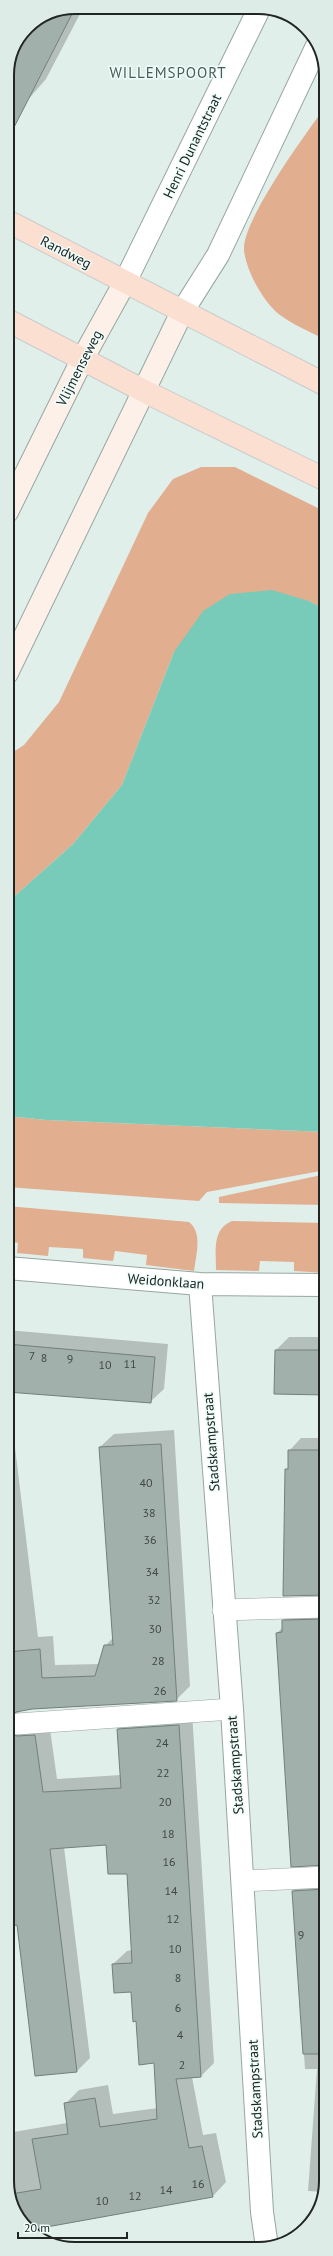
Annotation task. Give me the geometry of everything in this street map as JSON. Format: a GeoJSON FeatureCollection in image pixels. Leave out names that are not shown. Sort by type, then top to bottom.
{"type":"FeatureCollection","features":[{"type":"Feature","properties":{"kind":"main road","name":"Randweg"},"geometry":{"type":"LineString","coordinates":[[14,225],[125,282]]}},
{"type":"Feature","properties":{"kind":"main road"},"geometry":{"type":"LineString","coordinates":[[125,282],[319,381]]}},
{"type":"Feature","properties":{"kind":"main road"},"geometry":{"type":"LineString","coordinates":[[14,324],[144,391],[319,477]]}},
{"type":"Feature","properties":{"kind":"street","name":"Henri Dunantstraat"},"geometry":{"type":"LineString","coordinates":[[125,282],[257,14]]}},
{"type":"Feature","properties":{"kind":"street"},"geometry":{"type":"LineString","coordinates":[[14,659],[182,312],[218,255],[314,51]]}},
{"type":"Feature","properties":{"kind":"street","name":"Vlijmenseweg"},"geometry":{"type":"LineString","coordinates":[[14,498],[83,358],[125,282]]}},
{"type":"Feature","properties":{"kind":"street","name":"Weidonklaan"},"geometry":{"type":"LineString","coordinates":[[14,1269],[200,1284],[319,1285]]}},
{"type":"Feature","properties":{"kind":"street","name":"Stadskampstraat"},"geometry":{"type":"LineString","coordinates":[[200,1284],[223,1610],[232,1710],[262,2212],[266,2241]]}},
{"type":"Feature","properties":{"kind":"lane"},"geometry":{"type":"LineString","coordinates":[[223,1610],[319,1607]]}},
{"type":"Feature","properties":{"kind":"lane"},"geometry":{"type":"LineString","coordinates":[[17,1724],[232,1710]]}},
{"type":"Feature","properties":{"kind":"lane"},"geometry":{"type":"LineString","coordinates":[[243,1881],[319,1877]]}},
{"type":"Feature","properties":{"kind":"shaded area"},"geometry":{"type":"Polygon","coordinates":[[[319,116],[319,336],[291,322],[274,310],[262,295],[252,277],[245,258],[244,250],[246,236],[253,218],[291,155],[319,116]]]}},
{"type":"Feature","properties":{"kind":"shaded area"},"geometry":{"type":"Polygon","coordinates":[[[201,467],[235,467],[319,509],[319,606],[309,601],[174,652],[122,785],[73,844],[14,897],[14,751],[24,745],[59,702],[148,513],[173,479],[201,467]]]}},
{"type":"Feature","properties":{"kind":"shaded area"},"geometry":{"type":"Polygon","coordinates":[[[272,590],[309,601],[319,606],[319,1132],[47,1120],[14,1117],[14,897],[73,844],[122,785],[174,652],[203,611],[230,594],[272,590]]]}},
{"type":"Feature","properties":{"kind":"shaded area"},"geometry":{"type":"Polygon","coordinates":[[[14,1117],[47,1120],[319,1132],[319,1171],[207,1192],[199,1201],[14,1188],[14,1117]]]}},
{"type":"Feature","properties":{"kind":"shaded area"},"geometry":{"type":"Polygon","coordinates":[[[319,1176],[319,1205],[219,1203],[219,1197],[319,1176]]]}},
{"type":"Feature","properties":{"kind":"shaded area"},"geometry":{"type":"Polygon","coordinates":[[[14,1207],[189,1222],[196,1232],[198,1245],[194,1271],[146,1265],[147,1255],[115,1251],[113,1261],[83,1258],[83,1249],[49,1247],[48,1256],[17,1253],[18,1243],[14,1242],[14,1207]]]}},
{"type":"Feature","properties":{"kind":"shaded area"},"geometry":{"type":"Polygon","coordinates":[[[232,1221],[319,1223],[319,1273],[294,1271],[294,1262],[260,1261],[259,1271],[216,1270],[216,1241],[221,1229],[232,1221]]]}},
{"type":"Feature","properties":{"kind":"building"},"geometry":{"type":"Polygon","coordinates":[[[72,14],[14,127],[15,63],[24,41],[41,24],[63,15],[72,14]]]}},
{"type":"Feature","properties":{"kind":"building"},"geometry":{"type":"Polygon","coordinates":[[[14,1345],[155,1357],[151,1403],[14,1393],[14,1345]]]}},
{"type":"Feature","properties":{"kind":"building"},"geometry":{"type":"Polygon","coordinates":[[[275,1350],[319,1350],[319,1395],[274,1394],[275,1350]]]}},
{"type":"Feature","properties":{"kind":"building"},"geometry":{"type":"Polygon","coordinates":[[[161,1444],[177,1701],[32,1709],[14,1713],[14,1651],[40,1649],[42,1678],[95,1676],[104,1645],[113,1645],[99,1447],[161,1444]]]}},
{"type":"Feature","properties":{"kind":"building"},"geometry":{"type":"Polygon","coordinates":[[[288,1450],[319,1450],[319,1595],[283,1596],[285,1469],[288,1469],[288,1450]]]}},
{"type":"Feature","properties":{"kind":"building"},"geometry":{"type":"Polygon","coordinates":[[[319,1619],[319,1865],[291,1867],[276,1633],[282,1632],[282,1620],[319,1619]]]}},
{"type":"Feature","properties":{"kind":"building"},"geometry":{"type":"Polygon","coordinates":[[[179,1725],[201,2077],[176,2079],[189,2148],[202,2146],[213,2197],[37,2229],[22,2212],[15,2193],[41,2189],[32,2139],[68,2134],[64,2103],[95,2098],[100,2127],[157,2119],[154,2063],[139,2065],[136,2021],[133,2022],[131,1992],[114,1993],[112,1964],[132,1963],[127,1874],[108,1874],[106,1845],[50,1849],[77,2072],[35,2076],[17,1925],[14,1926],[14,1734],[17,1736],[35,1735],[43,1792],[121,1788],[117,1729],[179,1725]]]}},
{"type":"Feature","properties":{"kind":"building"},"geometry":{"type":"Polygon","coordinates":[[[319,1889],[319,2054],[303,2054],[292,1891],[319,1889]]]}},
{"type":"Feature","properties":{"kind":"district","name":"WILLEMSPOORT"},"geometry":{"type":"Point","coordinates":[168,72]}}]}
